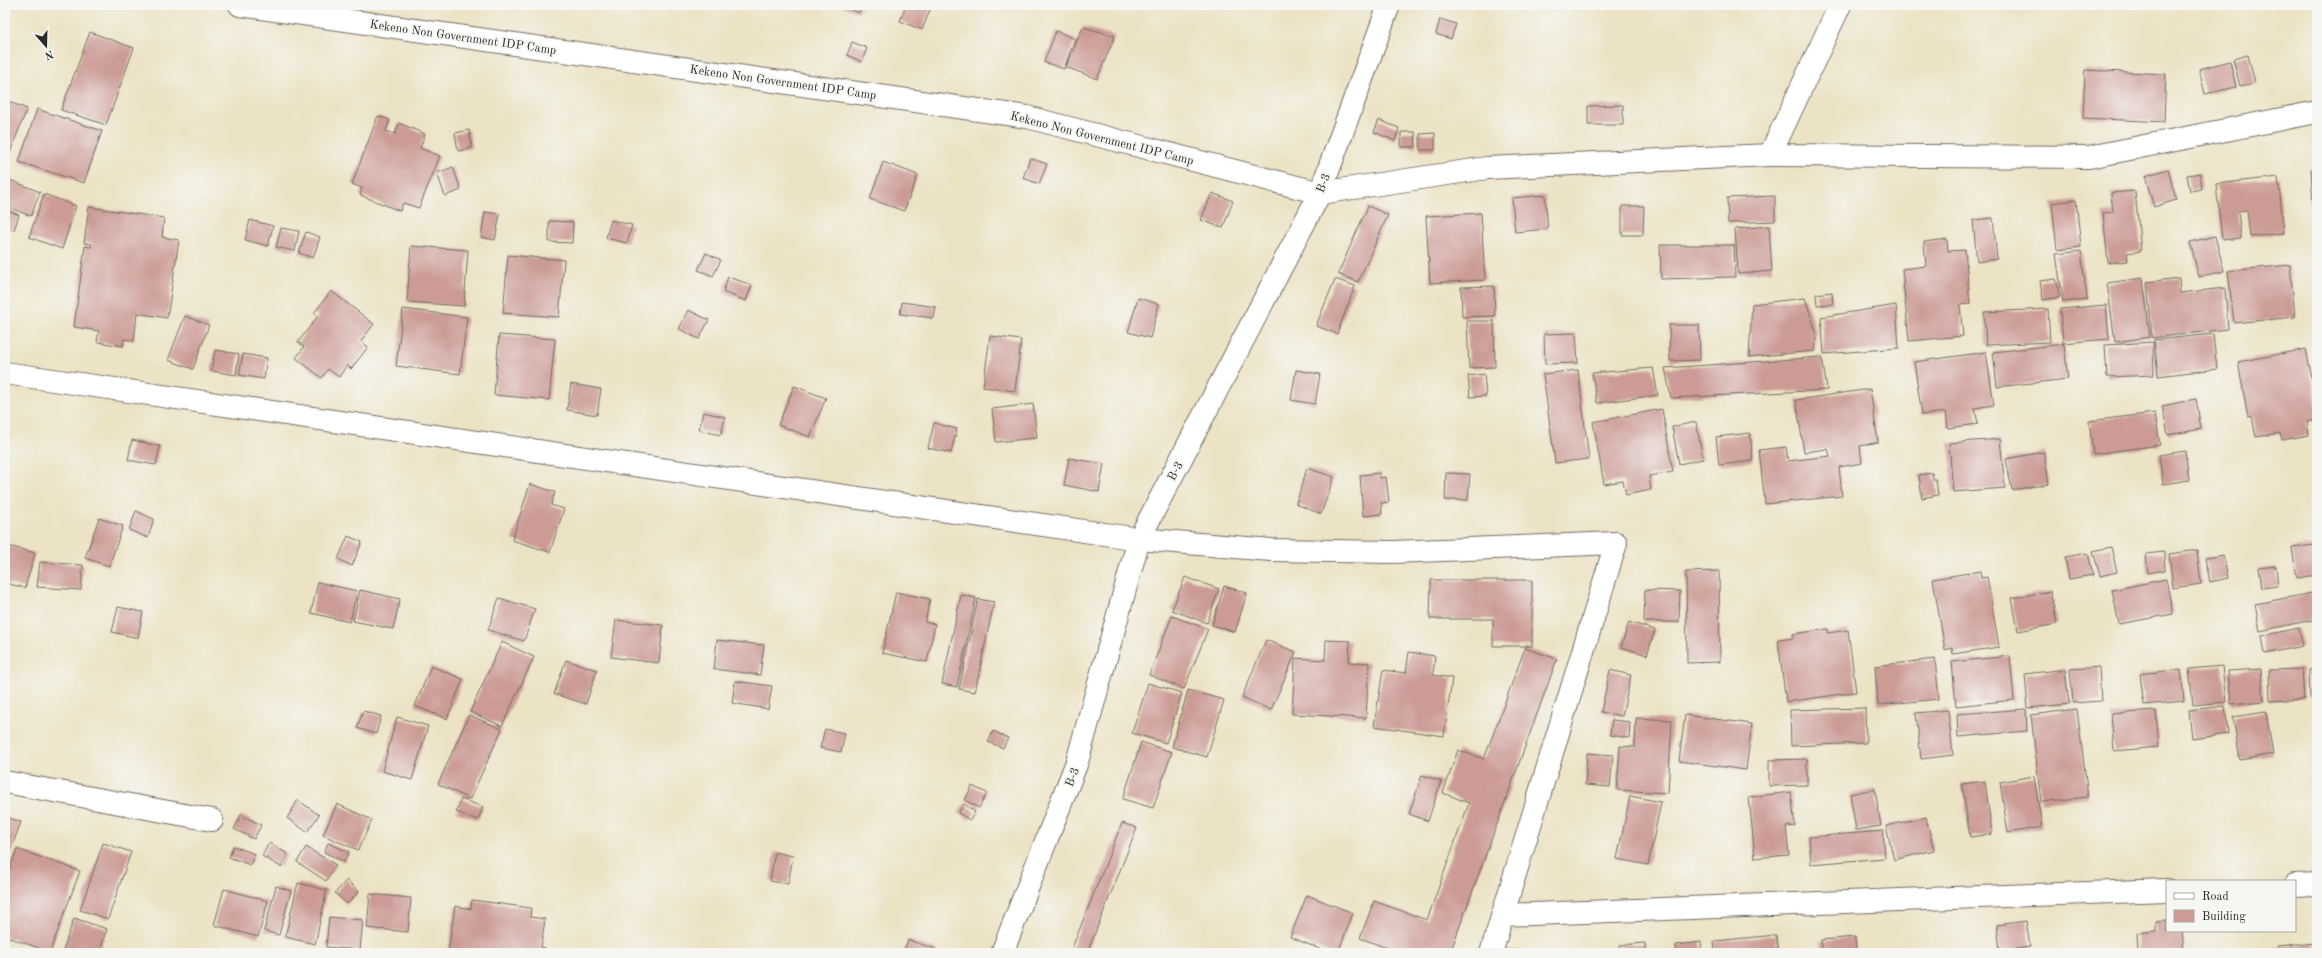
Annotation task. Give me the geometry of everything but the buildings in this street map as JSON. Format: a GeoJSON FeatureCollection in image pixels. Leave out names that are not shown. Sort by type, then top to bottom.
{"type":"FeatureCollection","features":[{"type":"Feature","properties":{"kind":"street","name":"Kekeno Non Government IDP Camp"},"geometry":{"type":"LineString","coordinates":[[240,5],[1028,117],[1320,193]]}},
{"type":"Feature","properties":{"kind":"street","name":"B-3"},"geometry":{"type":"LineString","coordinates":[[1002,953],[1077,762],[1139,539],[1320,193],[1388,5]]}},
{"type":"Feature","properties":{"kind":"street"},"geometry":{"type":"LineString","coordinates":[[1770,155],[1840,5]]}},
{"type":"Feature","properties":{"kind":"street"},"geometry":{"type":"LineString","coordinates":[[1320,193],[1487,168],[1770,155],[2089,157],[2317,112]]}},
{"type":"Feature","properties":{"kind":"street"},"geometry":{"type":"LineString","coordinates":[[5,373],[1139,539],[1271,550],[1392,552],[1616,543],[1491,953]]}},
{"type":"Feature","properties":{"kind":"street"},"geometry":{"type":"LineString","coordinates":[[5,782],[212,820]]}},
{"type":"Feature","properties":{"kind":"street"},"geometry":{"type":"LineString","coordinates":[[2296,885],[2317,884]]}},
{"type":"Feature","properties":{"kind":"street"},"geometry":{"type":"LineString","coordinates":[[1503,915],[2166,890]]}}]}
